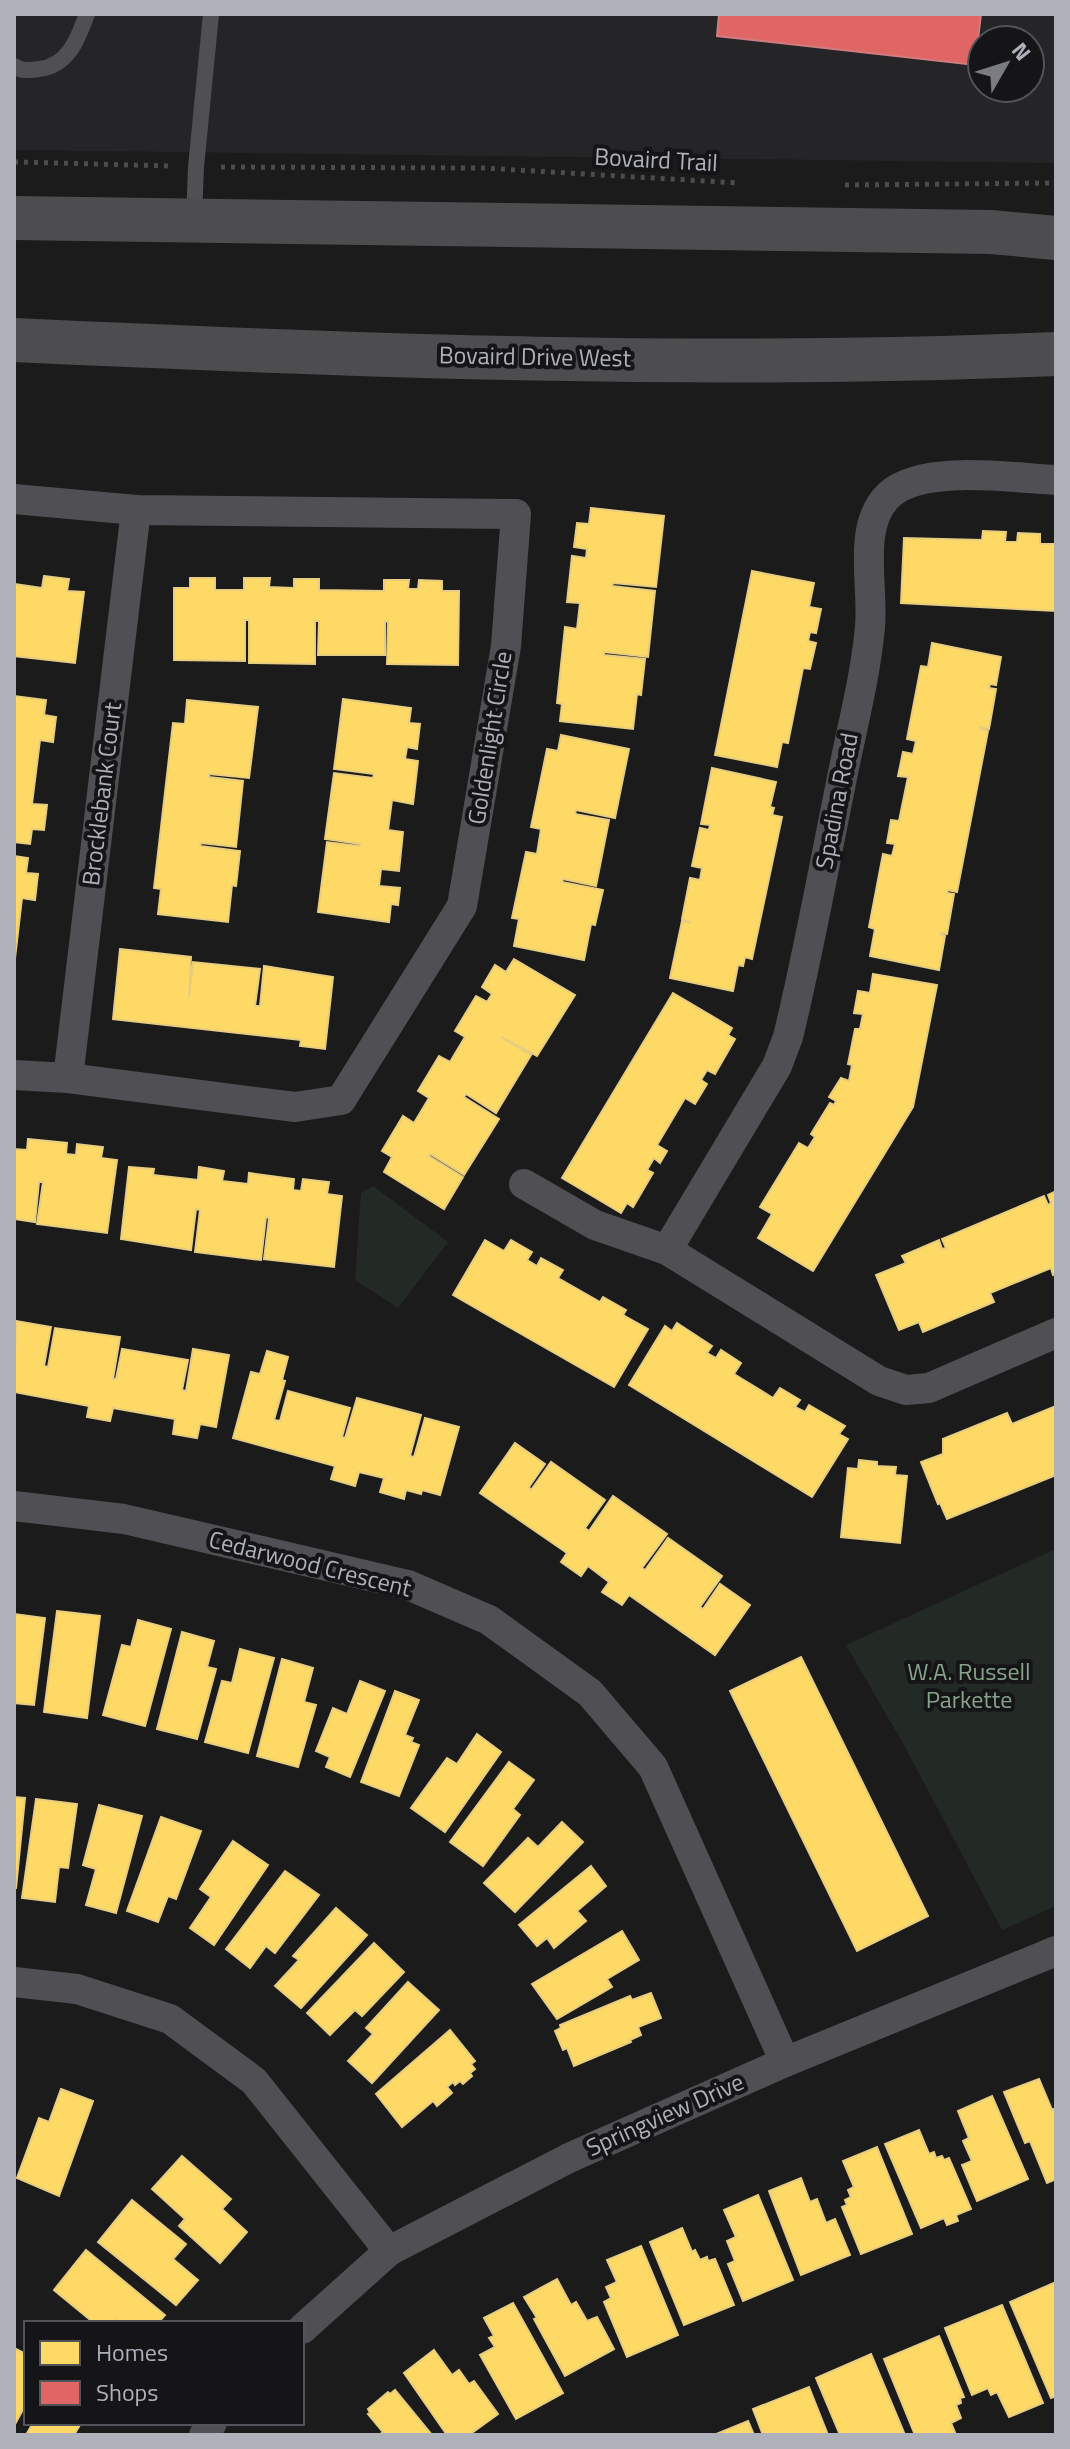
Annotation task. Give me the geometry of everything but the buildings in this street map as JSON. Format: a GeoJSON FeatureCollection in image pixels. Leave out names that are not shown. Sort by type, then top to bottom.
{"type":"FeatureCollection","features":[{"type":"Feature","properties":{"kind":"main road"},"geometry":{"type":"LineString","coordinates":[[14,218],[975,232],[1056,238]]}},
{"type":"Feature","properties":{"kind":"main road","name":"Bovaird Drive West"},"geometry":{"type":"LineString","coordinates":[[14,340],[484,357],[903,360],[1056,354]]}},
{"type":"Feature","properties":{"kind":"street","name":"Spadina Road"},"geometry":{"type":"LineString","coordinates":[[667,1250],[777,1066],[788,1037],[868,640],[872,586],[870,535],[876,511],[891,493],[920,478],[940,475],[1056,480]]}},
{"type":"Feature","properties":{"kind":"street","name":"Goldenlight Circle"},"geometry":{"type":"LineString","coordinates":[[14,499],[136,510],[516,514],[506,646],[462,906],[341,1100],[295,1107],[68,1078],[14,1075]]}},
{"type":"Feature","properties":{"kind":"street","name":"Brocklebank Court"},"geometry":{"type":"LineString","coordinates":[[68,1078],[136,510]]}},
{"type":"Feature","properties":{"kind":"street"},"geometry":{"type":"LineString","coordinates":[[524,1184],[595,1225],[667,1250],[879,1381],[906,1390],[929,1388],[1056,1333]]}},
{"type":"Feature","properties":{"kind":"street","name":"Cedarwood Crescent"},"geometry":{"type":"LineString","coordinates":[[14,1506],[124,1519],[408,1585],[489,1620],[502,1629],[590,1693],[653,1767],[785,2062]]}},
{"type":"Feature","properties":{"kind":"street","name":"Springview Drive"},"geometry":{"type":"LineString","coordinates":[[304,2327],[389,2251],[569,2158],[785,2062],[1056,1951]]}},
{"type":"Feature","properties":{"kind":"street"},"geometry":{"type":"LineString","coordinates":[[14,1982],[77,1989],[170,2019],[254,2081],[389,2251]]}},
{"type":"Feature","properties":{"kind":"lane"},"geometry":{"type":"LineString","coordinates":[[14,66],[21,71],[54,67],[77,43],[87,14]]}},
{"type":"Feature","properties":{"kind":"lane"},"geometry":{"type":"LineString","coordinates":[[194,219],[211,14]]}},
{"type":"Feature","properties":{"kind":"path"},"geometry":{"type":"LineString","coordinates":[[14,162],[151,166]]}},
{"type":"Feature","properties":{"kind":"path","name":"Bovaird Trail"},"geometry":{"type":"LineString","coordinates":[[253,167],[483,168],[755,184]]}},
{"type":"Feature","properties":{"kind":"path"},"geometry":{"type":"LineString","coordinates":[[834,185],[1056,183]]}},
{"type":"Feature","properties":{"kind":"shaded area"},"geometry":{"type":"Polygon","coordinates":[[[14,14],[1056,14],[1056,163],[14,150],[14,14]]]}},
{"type":"Feature","properties":{"kind":"green space"},"geometry":{"type":"Polygon","coordinates":[[[373,1186],[448,1242],[398,1308],[355,1280],[361,1193],[373,1186]]]}},
{"type":"Feature","properties":{"kind":"green space","name":"W.A. Russell Parkette"},"geometry":{"type":"Polygon","coordinates":[[[1056,1549],[1056,1906],[1002,1930],[905,1747],[846,1645],[1056,1549]]]}}]}
